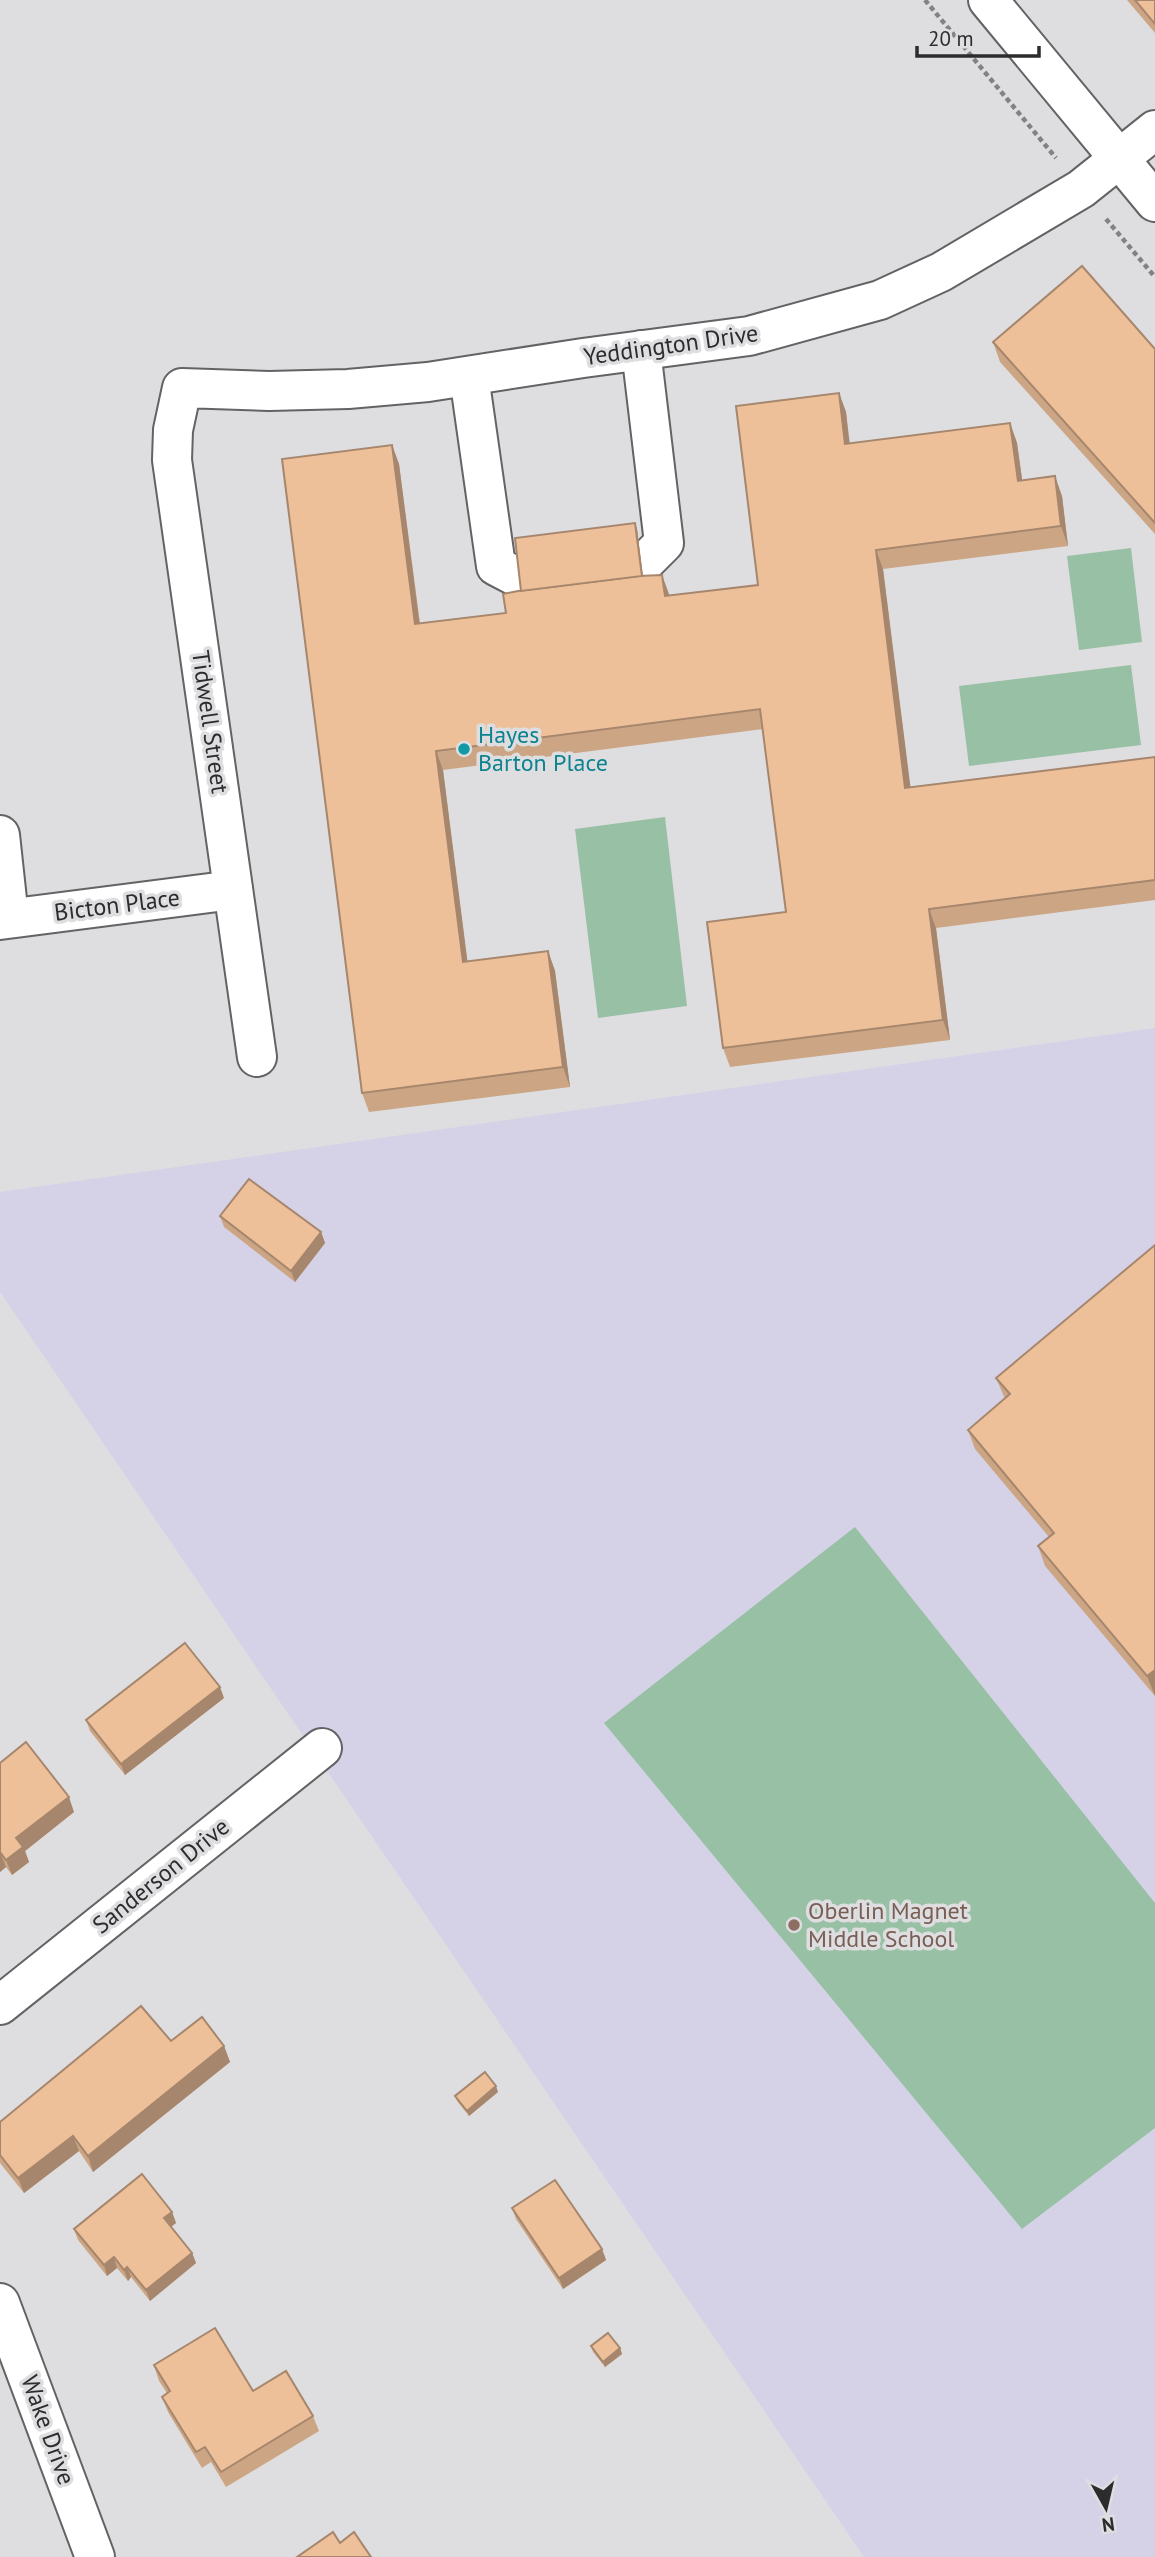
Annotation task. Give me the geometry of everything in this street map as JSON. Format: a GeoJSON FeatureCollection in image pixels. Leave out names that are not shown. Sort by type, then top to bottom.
{"type":"FeatureCollection","features":[{"type":"Feature","properties":{"kind":"street"},"geometry":{"type":"LineString","coordinates":[[988,0],[1155,202]]}},
{"type":"Feature","properties":{"kind":"street","name":"Yeddington Drive"},"geometry":{"type":"LineString","coordinates":[[181,388],[269,391],[348,389],[428,382],[749,336],[880,300],[941,272],[1082,189],[1155,130]]}},
{"type":"Feature","properties":{"kind":"street"},"geometry":{"type":"LineString","coordinates":[[641,350],[664,543],[642,565]]}},
{"type":"Feature","properties":{"kind":"street"},"geometry":{"type":"LineString","coordinates":[[469,376],[496,566],[521,579]]}},
{"type":"Feature","properties":{"kind":"street","name":"Tidwell Street"},"geometry":{"type":"LineString","coordinates":[[181,388],[173,430],[172,460],[257,1056]]}},
{"type":"Feature","properties":{"kind":"street"},"geometry":{"type":"LineString","coordinates":[[0,835],[5,919]]}},
{"type":"Feature","properties":{"kind":"street","name":"Bicton Place"},"geometry":{"type":"LineString","coordinates":[[5,919],[233,890]]}},
{"type":"Feature","properties":{"kind":"street","name":"Sanderson Drive"},"geometry":{"type":"LineString","coordinates":[[0,2005],[322,1748]]}},
{"type":"Feature","properties":{"kind":"street","name":"Wake Drive"},"geometry":{"type":"LineString","coordinates":[[0,2303],[94,2557]]}},
{"type":"Feature","properties":{"kind":"path"},"geometry":{"type":"LineString","coordinates":[[925,0],[1038,137]]}},
{"type":"Feature","properties":{"kind":"path"},"geometry":{"type":"LineString","coordinates":[[1111,224],[1155,277]]}},
{"type":"Feature","properties":{"kind":"shaded area","name":"Oberlin Magnet Middle School"},"geometry":{"type":"Polygon","coordinates":[[[1155,1028],[1155,2557],[864,2557],[0,1292],[0,1192],[1155,1028]]]}},
{"type":"Feature","properties":{"kind":"green space"},"geometry":{"type":"Polygon","coordinates":[[[1131,548],[1142,642],[1079,650],[1067,556],[1131,548]]]}},
{"type":"Feature","properties":{"kind":"green space"},"geometry":{"type":"Polygon","coordinates":[[[1131,665],[1141,745],[969,766],[959,686],[1131,665]]]}},
{"type":"Feature","properties":{"kind":"green space"},"geometry":{"type":"Polygon","coordinates":[[[665,817],[687,1006],[598,1018],[575,829],[665,817]]]}},
{"type":"Feature","properties":{"kind":"green space"},"geometry":{"type":"Polygon","coordinates":[[[855,1527],[1155,1903],[1155,2128],[1022,2229],[604,1723],[855,1527]]]}},
{"type":"Feature","properties":{"kind":"building"},"geometry":{"type":"Polygon","coordinates":[[[1135,0],[1155,0],[1155,24],[1135,0]]]}},
{"type":"Feature","properties":{"kind":"building"},"geometry":{"type":"Polygon","coordinates":[[[1082,266],[1155,349],[1155,523],[993,342],[1082,266]]]}},
{"type":"Feature","properties":{"kind":"building","name":"Hayes Barton Place"},"geometry":{"type":"Polygon","coordinates":[[[839,393],[845,444],[1010,423],[1018,481],[1055,476],[1061,526],[876,550],[905,788],[1155,757],[1155,880],[929,909],[943,1020],[723,1048],[707,922],[786,912],[760,709],[436,751],[463,962],[548,951],[563,1067],[362,1093],[282,459],[392,445],[415,624],[506,613],[503,594],[638,576],[662,575],[665,596],[758,585],[736,406],[839,393]]]}},
{"type":"Feature","properties":{"kind":"building"},"geometry":{"type":"Polygon","coordinates":[[[635,523],[642,576],[521,591],[515,538],[635,523]]]}},
{"type":"Feature","properties":{"kind":"building"},"geometry":{"type":"Polygon","coordinates":[[[249,1179],[321,1232],[291,1271],[220,1216],[249,1179]]]}},
{"type":"Feature","properties":{"kind":"building"},"geometry":{"type":"Polygon","coordinates":[[[1155,1245],[1155,1670],[1147,1676],[1038,1546],[1054,1533],[968,1430],[1010,1394],[996,1378],[1155,1245]]]}},
{"type":"Feature","properties":{"kind":"building"},"geometry":{"type":"Polygon","coordinates":[[[185,1643],[220,1687],[121,1764],[86,1720],[185,1643]]]}},
{"type":"Feature","properties":{"kind":"building"},"geometry":{"type":"Polygon","coordinates":[[[26,1742],[69,1797],[16,1838],[23,1847],[6,1860],[0,1852],[0,1763],[26,1742]]]}},
{"type":"Feature","properties":{"kind":"building"},"geometry":{"type":"Polygon","coordinates":[[[141,2006],[171,2041],[202,2017],[224,2046],[88,2156],[73,2136],[18,2178],[0,2155],[0,2122],[141,2006]]]}},
{"type":"Feature","properties":{"kind":"building"},"geometry":{"type":"Polygon","coordinates":[[[485,2072],[496,2086],[467,2111],[455,2096],[485,2072]]]}},
{"type":"Feature","properties":{"kind":"building"},"geometry":{"type":"Polygon","coordinates":[[[142,2174],[172,2212],[164,2218],[192,2253],[146,2290],[127,2267],[124,2270],[114,2257],[104,2265],[74,2229],[142,2174]]]}},
{"type":"Feature","properties":{"kind":"building"},"geometry":{"type":"Polygon","coordinates":[[[555,2180],[602,2249],[559,2278],[512,2208],[555,2180]]]}},
{"type":"Feature","properties":{"kind":"building"},"geometry":{"type":"Polygon","coordinates":[[[215,2328],[253,2391],[286,2371],[313,2416],[221,2472],[205,2447],[196,2452],[162,2397],[170,2391],[154,2365],[215,2328]]]}},
{"type":"Feature","properties":{"kind":"building"},"geometry":{"type":"Polygon","coordinates":[[[608,2333],[620,2348],[603,2362],[591,2346],[608,2333]]]}},
{"type":"Feature","properties":{"kind":"building"},"geometry":{"type":"Polygon","coordinates":[[[333,2532],[340,2543],[354,2532],[371,2557],[297,2557],[333,2532]]]}},
{"type":"Feature","properties":{"kind":"place","name":"Hayes Barton Place"},"geometry":{"type":"Point","coordinates":[464,749]}},
{"type":"Feature","properties":{"kind":"place","name":"Oberlin Magnet Middle School"},"geometry":{"type":"Point","coordinates":[794,1925]}}]}
